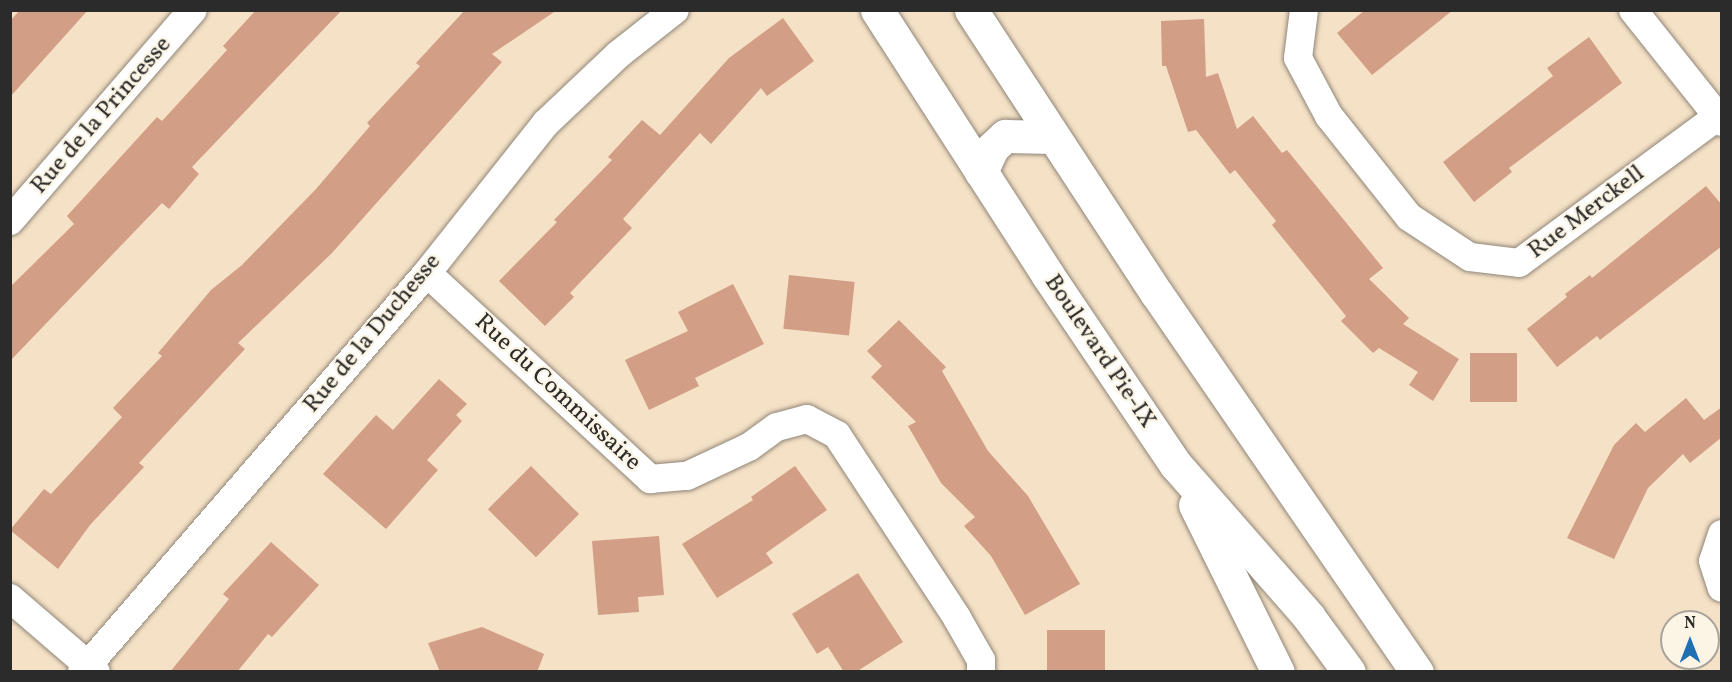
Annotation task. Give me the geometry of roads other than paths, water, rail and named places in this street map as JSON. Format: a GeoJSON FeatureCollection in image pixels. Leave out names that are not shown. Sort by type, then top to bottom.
{"type":"FeatureCollection","features":[{"type":"Feature","properties":{"kind":"highway","name":"Boulevard Pie-IX"},"geometry":{"type":"LineString","coordinates":[[877,10],[981,172],[1176,465],[1308,616],[1349,672]]}},
{"type":"Feature","properties":{"kind":"highway"},"geometry":{"type":"LineString","coordinates":[[971,10],[1053,137],[1417,672]]}},
{"type":"Feature","properties":{"kind":"highway"},"geometry":{"type":"LineString","coordinates":[[981,172],[992,148],[1005,136],[1053,137]]}},
{"type":"Feature","properties":{"kind":"highway"},"geometry":{"type":"LineString","coordinates":[[1176,465],[1278,672]]}},
{"type":"Feature","properties":{"kind":"street","name":"Rue de la Princesse"},"geometry":{"type":"LineString","coordinates":[[10,221],[193,10]]}},
{"type":"Feature","properties":{"kind":"street","name":"Rue de la Duchesse"},"geometry":{"type":"LineString","coordinates":[[89,669],[427,273],[546,123],[610,61],[675,10]]}},
{"type":"Feature","properties":{"kind":"street","name":"Rue Merckell"},"geometry":{"type":"LineString","coordinates":[[1304,10],[1298,58],[1329,116],[1409,217],[1470,257],[1519,263],[1719,119]]}},
{"type":"Feature","properties":{"kind":"street"},"geometry":{"type":"LineString","coordinates":[[1633,10],[1719,119]]}},
{"type":"Feature","properties":{"kind":"street","name":"Rue du Commissaire"},"geometry":{"type":"LineString","coordinates":[[427,273],[650,479],[687,476],[749,447],[777,427],[807,419],[837,435],[957,618],[981,660],[981,672]]}},
{"type":"Feature","properties":{"kind":"street"},"geometry":{"type":"LineString","coordinates":[[1722,534],[1713,561],[1722,588]]}},
{"type":"Feature","properties":{"kind":"street"},"geometry":{"type":"LineString","coordinates":[[10,598],[89,669]]}}]}
